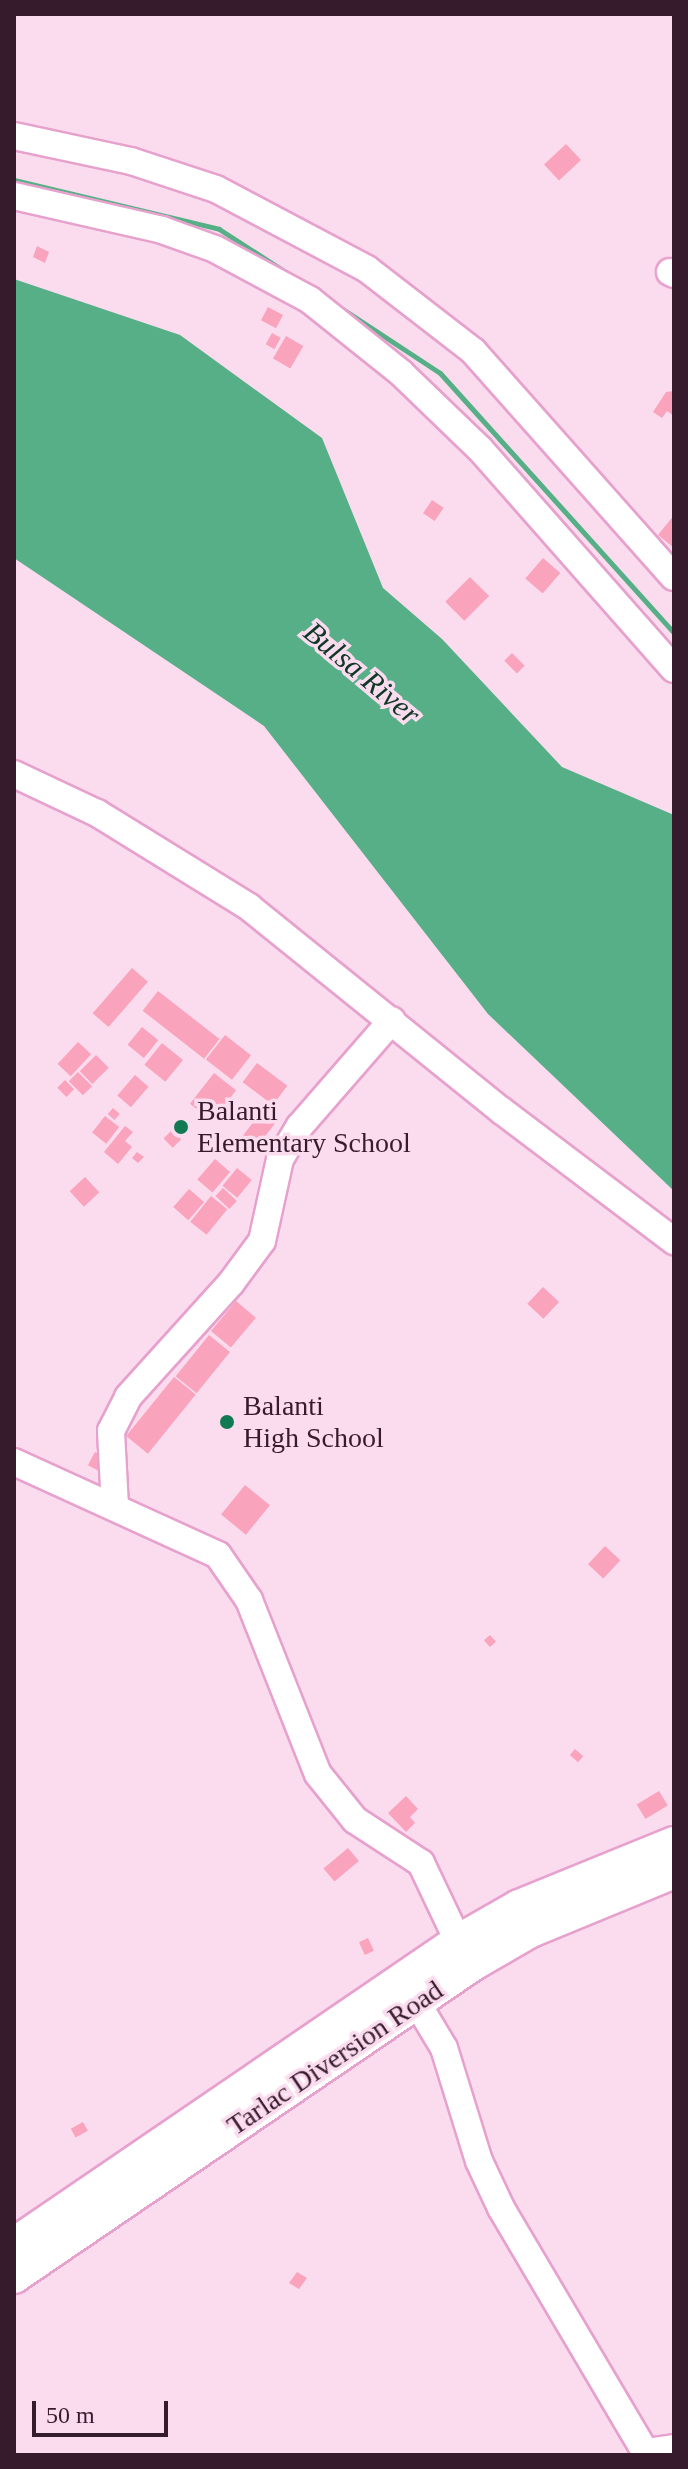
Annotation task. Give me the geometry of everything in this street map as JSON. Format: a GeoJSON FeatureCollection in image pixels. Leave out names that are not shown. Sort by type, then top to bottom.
{"type":"FeatureCollection","features":[{"type":"Feature","properties":{"kind":"main road","name":"Tarlac Diversion Road"},"geometry":{"type":"LineString","coordinates":[[14,2244],[409,1991],[465,1953],[519,1906],[674,1843]]}},
{"type":"Feature","properties":{"kind":"main road","name":"Tarlac Diversion Road"},"geometry":{"type":"LineString","coordinates":[[465,1953],[531,1931],[674,1872]]}},
{"type":"Feature","properties":{"kind":"main road","name":"Tarlac Diversion Road"},"geometry":{"type":"LineString","coordinates":[[14,2277],[409,1991]]}},
{"type":"Feature","properties":{"kind":"street"},"geometry":{"type":"LineString","coordinates":[[14,136],[193,180],[259,208],[367,269],[473,351],[674,577]]}},
{"type":"Feature","properties":{"kind":"street"},"geometry":{"type":"LineString","coordinates":[[14,196],[162,230],[215,249],[310,300],[401,373],[480,449],[674,669]]}},
{"type":"Feature","properties":{"kind":"street"},"geometry":{"type":"LineString","coordinates":[[14,774],[97,813],[194,870],[249,907],[674,1241]]}},
{"type":"Feature","properties":{"kind":"street"},"geometry":{"type":"LineString","coordinates":[[115,1506],[111,1431],[128,1397],[231,1283],[262,1241],[280,1159],[300,1126],[392,1020]]}},
{"type":"Feature","properties":{"kind":"street"},"geometry":{"type":"LineString","coordinates":[[14,1462],[188,1537],[218,1555],[236,1575],[318,1774],[355,1820],[421,1863],[465,1953]]}},
{"type":"Feature","properties":{"kind":"street"},"geometry":{"type":"LineString","coordinates":[[409,1991],[444,2048],[479,2161],[501,2208],[646,2453],[674,2448]]}},
{"type":"Feature","properties":{"kind":"water","name":"Bulsa River"},"geometry":{"type":"Polygon","coordinates":[[[14,279],[180,335],[322,438],[383,588],[442,639],[562,767],[674,815],[674,1191],[488,1014],[264,726],[14,558],[14,279]]]}},
{"type":"Feature","properties":{"kind":"building"},"geometry":{"type":"Polygon","coordinates":[[[566,144],[581,160],[559,181],[544,164],[566,144]]]}},
{"type":"Feature","properties":{"kind":"building"},"geometry":{"type":"Polygon","coordinates":[[[37,246],[49,252],[45,263],[33,257],[37,246]]]}},
{"type":"Feature","properties":{"kind":"building"},"geometry":{"type":"Polygon","coordinates":[[[268,307],[283,315],[276,328],[261,320],[268,307]]]}},
{"type":"Feature","properties":{"kind":"building"},"geometry":{"type":"Polygon","coordinates":[[[272,333],[281,338],[274,349],[266,344],[272,333]]]}},
{"type":"Feature","properties":{"kind":"building"},"geometry":{"type":"Polygon","coordinates":[[[286,336],[303,346],[290,369],[273,359],[286,336]]]}},
{"type":"Feature","properties":{"kind":"building"},"geometry":{"type":"Polygon","coordinates":[[[674,391],[674,416],[667,411],[662,418],[653,412],[666,392],[674,391]]]}},
{"type":"Feature","properties":{"kind":"building"},"geometry":{"type":"Polygon","coordinates":[[[432,500],[444,508],[435,521],[423,513],[432,500]]]}},
{"type":"Feature","properties":{"kind":"building"},"geometry":{"type":"Polygon","coordinates":[[[674,515],[674,548],[658,535],[674,515]]]}},
{"type":"Feature","properties":{"kind":"building"},"geometry":{"type":"Polygon","coordinates":[[[543,558],[560,573],[543,593],[525,578],[543,558]]]}},
{"type":"Feature","properties":{"kind":"building"},"geometry":{"type":"Polygon","coordinates":[[[470,577],[489,596],[464,621],[445,602],[470,577]]]}},
{"type":"Feature","properties":{"kind":"building"},"geometry":{"type":"Polygon","coordinates":[[[512,653],[525,666],[517,674],[504,661],[512,653]]]}},
{"type":"Feature","properties":{"kind":"building"},"geometry":{"type":"Polygon","coordinates":[[[132,968],[148,982],[108,1027],[93,1013],[132,968]]]}},
{"type":"Feature","properties":{"kind":"building"},"geometry":{"type":"Polygon","coordinates":[[[158,991],[219,1039],[204,1059],[143,1011],[158,991]]]}},
{"type":"Feature","properties":{"kind":"building"},"geometry":{"type":"Polygon","coordinates":[[[142,1027],[158,1040],[144,1058],[128,1045],[142,1027]]]}},
{"type":"Feature","properties":{"kind":"building"},"geometry":{"type":"Polygon","coordinates":[[[225,1035],[251,1055],[232,1080],[206,1059],[225,1035]]]}},
{"type":"Feature","properties":{"kind":"building"},"geometry":{"type":"Polygon","coordinates":[[[78,1042],[91,1054],[71,1076],[58,1064],[78,1042]]]}},
{"type":"Feature","properties":{"kind":"building"},"geometry":{"type":"Polygon","coordinates":[[[162,1043],[183,1060],[165,1082],[144,1065],[162,1043]]]}},
{"type":"Feature","properties":{"kind":"building"},"geometry":{"type":"Polygon","coordinates":[[[96,1055],[109,1068],[92,1084],[80,1071],[96,1055]]]}},
{"type":"Feature","properties":{"kind":"building"},"geometry":{"type":"Polygon","coordinates":[[[257,1063],[287,1086],[273,1105],[243,1082],[257,1063]]]}},
{"type":"Feature","properties":{"kind":"building"},"geometry":{"type":"Polygon","coordinates":[[[78,1072],[92,1086],[83,1095],[69,1081],[78,1072]]]}},
{"type":"Feature","properties":{"kind":"building"},"geometry":{"type":"Polygon","coordinates":[[[214,1073],[236,1090],[212,1121],[190,1104],[214,1073]]]}},
{"type":"Feature","properties":{"kind":"building"},"geometry":{"type":"Polygon","coordinates":[[[135,1075],[149,1087],[131,1107],[117,1095],[135,1075]]]}},
{"type":"Feature","properties":{"kind":"building"},"geometry":{"type":"Polygon","coordinates":[[[65,1080],[74,1089],[66,1097],[57,1088],[65,1080]]]}},
{"type":"Feature","properties":{"kind":"building"},"geometry":{"type":"Polygon","coordinates":[[[113,1108],[120,1114],[115,1120],[108,1114],[113,1108]]]}},
{"type":"Feature","properties":{"kind":"building"},"geometry":{"type":"Polygon","coordinates":[[[262,1111],[276,1122],[253,1151],[239,1140],[262,1111]]]}},
{"type":"Feature","properties":{"kind":"building"},"geometry":{"type":"Polygon","coordinates":[[[105,1116],[119,1127],[106,1144],[92,1133],[105,1116]]]}},
{"type":"Feature","properties":{"kind":"building"},"geometry":{"type":"Polygon","coordinates":[[[125,1126],[133,1132],[125,1141],[132,1147],[118,1164],[104,1152],[125,1126]]]}},
{"type":"Feature","properties":{"kind":"building"},"geometry":{"type":"Polygon","coordinates":[[[172,1130],[181,1139],[173,1148],[164,1138],[172,1130]]]}},
{"type":"Feature","properties":{"kind":"building"},"geometry":{"type":"Polygon","coordinates":[[[137,1152],[144,1157],[138,1163],[132,1158],[137,1152]]]}},
{"type":"Feature","properties":{"kind":"building"},"geometry":{"type":"Polygon","coordinates":[[[215,1159],[230,1172],[212,1192],[197,1179],[215,1159]]]}},
{"type":"Feature","properties":{"kind":"building"},"geometry":{"type":"Polygon","coordinates":[[[237,1168],[252,1180],[237,1198],[223,1186],[237,1168]]]}},
{"type":"Feature","properties":{"kind":"building"},"geometry":{"type":"Polygon","coordinates":[[[85,1177],[99,1192],[84,1207],[70,1191],[85,1177]]]}},
{"type":"Feature","properties":{"kind":"building"},"geometry":{"type":"Polygon","coordinates":[[[223,1188],[237,1201],[229,1209],[215,1196],[223,1188]]]}},
{"type":"Feature","properties":{"kind":"building"},"geometry":{"type":"Polygon","coordinates":[[[189,1189],[204,1202],[188,1220],[173,1207],[189,1189]]]}},
{"type":"Feature","properties":{"kind":"building"},"geometry":{"type":"Polygon","coordinates":[[[211,1196],[227,1209],[207,1235],[190,1222],[211,1196]]]}},
{"type":"Feature","properties":{"kind":"building"},"geometry":{"type":"Polygon","coordinates":[[[543,1287],[559,1302],[543,1319],[527,1304],[543,1287]]]}},
{"type":"Feature","properties":{"kind":"building"},"geometry":{"type":"Polygon","coordinates":[[[236,1301],[256,1318],[231,1348],[211,1331],[236,1301]]]}},
{"type":"Feature","properties":{"kind":"building"},"geometry":{"type":"Polygon","coordinates":[[[209,1335],[230,1352],[197,1393],[176,1376],[209,1335]]]}},
{"type":"Feature","properties":{"kind":"building"},"geometry":{"type":"Polygon","coordinates":[[[174,1377],[196,1395],[148,1454],[126,1436],[174,1377]]]}},
{"type":"Feature","properties":{"kind":"building"},"geometry":{"type":"Polygon","coordinates":[[[95,1452],[108,1459],[101,1472],[88,1465],[95,1452]]]}},
{"type":"Feature","properties":{"kind":"building"},"geometry":{"type":"Polygon","coordinates":[[[245,1485],[270,1505],[246,1535],[221,1515],[245,1485]]]}},
{"type":"Feature","properties":{"kind":"building"},"geometry":{"type":"Polygon","coordinates":[[[605,1546],[620,1560],[603,1579],[588,1564],[605,1546]]]}},
{"type":"Feature","properties":{"kind":"building"},"geometry":{"type":"Polygon","coordinates":[[[490,1635],[496,1642],[490,1647],[484,1640],[490,1635]]]}},
{"type":"Feature","properties":{"kind":"building"},"geometry":{"type":"Polygon","coordinates":[[[575,1749],[583,1756],[578,1762],[570,1755],[575,1749]]]}},
{"type":"Feature","properties":{"kind":"building"},"geometry":{"type":"Polygon","coordinates":[[[659,1791],[668,1806],[645,1819],[637,1804],[659,1791]]]}},
{"type":"Feature","properties":{"kind":"building"},"geometry":{"type":"Polygon","coordinates":[[[406,1796],[418,1809],[410,1817],[415,1823],[406,1832],[388,1813],[406,1796]]]}},
{"type":"Feature","properties":{"kind":"building"},"geometry":{"type":"Polygon","coordinates":[[[348,1848],[359,1861],[334,1882],[323,1869],[348,1848]]]}},
{"type":"Feature","properties":{"kind":"building"},"geometry":{"type":"Polygon","coordinates":[[[368,1938],[374,1951],[365,1955],[359,1942],[368,1938]]]}},
{"type":"Feature","properties":{"kind":"building"},"geometry":{"type":"Polygon","coordinates":[[[83,2122],[88,2131],[76,2138],[71,2129],[83,2122]]]}},
{"type":"Feature","properties":{"kind":"building"},"geometry":{"type":"Polygon","coordinates":[[[297,2272],[307,2278],[299,2289],[289,2283],[297,2272]]]}},
{"type":"Feature","properties":{"kind":"waterway"},"geometry":{"type":"LineString","coordinates":[[14,180],[219,229],[290,275]]}},
{"type":"Feature","properties":{"kind":"waterway"},"geometry":{"type":"LineString","coordinates":[[338,306],[440,373],[674,633]]}},
{"type":"Feature","properties":{"kind":"place","name":"Balanti Elementary School"},"geometry":{"type":"Point","coordinates":[181,1127]}},
{"type":"Feature","properties":{"kind":"place","name":"Balanti High School"},"geometry":{"type":"Point","coordinates":[227,1422]}}]}
